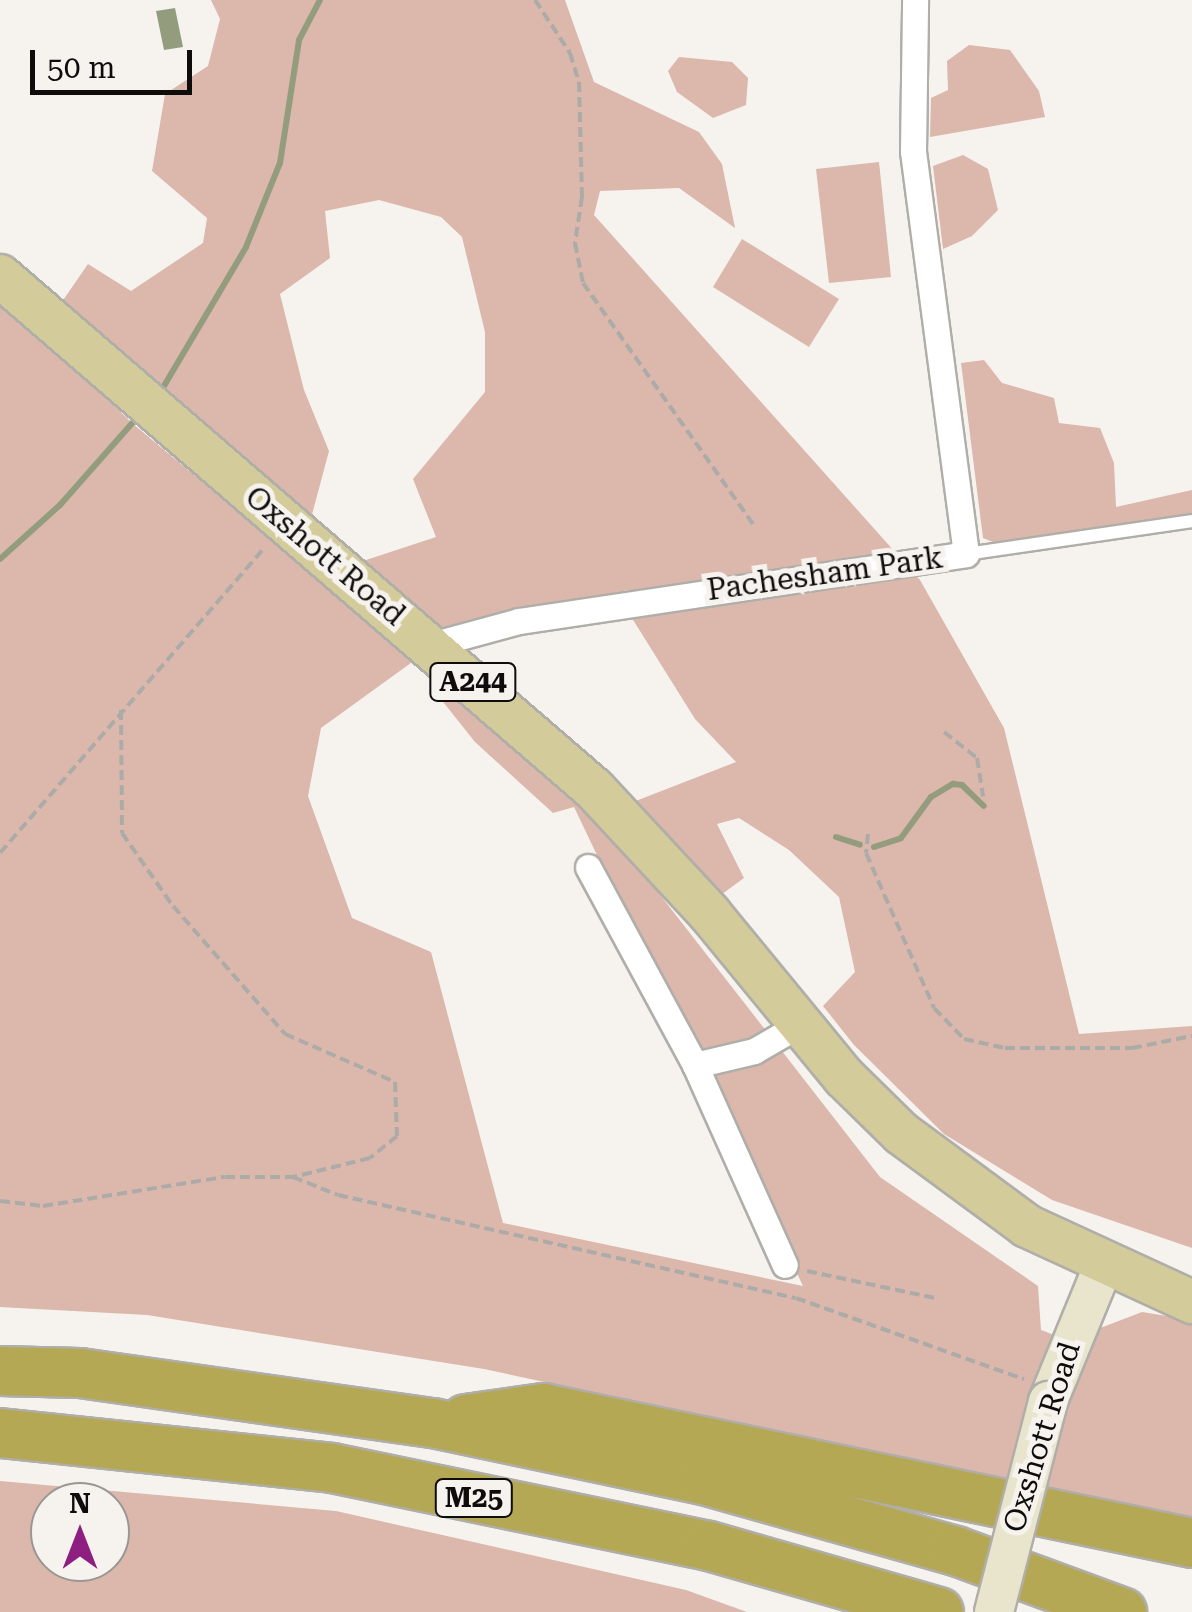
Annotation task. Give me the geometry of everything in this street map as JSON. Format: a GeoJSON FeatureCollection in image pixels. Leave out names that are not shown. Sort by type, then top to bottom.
{"type":"FeatureCollection","features":[{"type":"Feature","properties":{"kind":"highway","name":"M25"},"geometry":{"type":"LineString","coordinates":[[0,1371],[80,1374],[433,1424],[704,1480],[956,1551],[1122,1612]]}},
{"type":"Feature","properties":{"kind":"highway","name":"M25"},"geometry":{"type":"LineString","coordinates":[[433,1424],[543,1408],[1192,1543]]}},
{"type":"Feature","properties":{"kind":"highway","name":"M25"},"geometry":{"type":"LineString","coordinates":[[0,1433],[332,1468],[709,1546],[939,1612]]}},
{"type":"Feature","properties":{"kind":"main road","name":"Oxshott Road"},"geometry":{"type":"LineString","coordinates":[[0,276],[431,645],[635,830],[799,1025],[901,1133],[956,1178],[1104,1267],[1192,1302]]}},
{"type":"Feature","properties":{"kind":"main road","name":"Oxshott Road"},"geometry":{"type":"LineString","coordinates":[[994,1612],[1050,1395],[1104,1267]]}},
{"type":"Feature","properties":{"kind":"street","name":"Pachesham Park"},"geometry":{"type":"LineString","coordinates":[[431,645],[519,620],[966,554],[913,152],[915,0]]}},
{"type":"Feature","properties":{"kind":"street"},"geometry":{"type":"LineString","coordinates":[[588,867],[695,1065],[784,1265]]}},
{"type":"Feature","properties":{"kind":"street"},"geometry":{"type":"LineString","coordinates":[[695,1065],[754,1051],[799,1025]]}},
{"type":"Feature","properties":{"kind":"lane"},"geometry":{"type":"LineString","coordinates":[[966,554],[1192,521]]}},
{"type":"Feature","properties":{"kind":"path"},"geometry":{"type":"LineString","coordinates":[[535,0],[570,53],[578,82],[582,197],[575,242],[583,283],[753,524]]}},
{"type":"Feature","properties":{"kind":"path"},"geometry":{"type":"LineString","coordinates":[[0,854],[120,710],[286,523]]}},
{"type":"Feature","properties":{"kind":"path"},"geometry":{"type":"LineString","coordinates":[[0,1200],[42,1206],[225,1177],[292,1177],[370,1158],[397,1136],[394,1082],[285,1034],[173,906],[122,833],[120,710]]}},
{"type":"Feature","properties":{"kind":"path"},"geometry":{"type":"LineString","coordinates":[[944,732],[977,758],[983,797]]}},
{"type":"Feature","properties":{"kind":"path"},"geometry":{"type":"LineString","coordinates":[[868,834],[866,853],[934,1008],[964,1039],[1005,1048],[1132,1048],[1192,1036]]}},
{"type":"Feature","properties":{"kind":"path"},"geometry":{"type":"LineString","coordinates":[[292,1177],[356,1199],[796,1298],[1050,1395]]}},
{"type":"Feature","properties":{"kind":"path"},"geometry":{"type":"LineString","coordinates":[[784,1265],[935,1298]]}},
{"type":"Feature","properties":{"kind":"shaded area"},"geometry":{"type":"Polygon","coordinates":[[[211,0],[565,0],[594,82],[699,132],[722,164],[735,228],[679,188],[600,191],[594,215],[920,580],[1004,728],[1079,1034],[1192,1026],[1192,1248],[1052,1200],[944,1134],[854,1045],[823,1006],[855,972],[839,897],[789,850],[739,818],[717,824],[744,878],[718,897],[628,804],[736,762],[695,719],[630,615],[628,590],[438,631],[357,563],[436,537],[413,479],[485,392],[485,332],[462,237],[441,217],[379,200],[325,211],[330,258],[280,294],[304,390],[329,451],[310,522],[57,309],[88,264],[131,291],[203,243],[207,218],[152,171],[165,94],[208,66],[220,19],[211,0]]]}},
{"type":"Feature","properties":{"kind":"shaded area"},"geometry":{"type":"Polygon","coordinates":[[[175,8],[183,47],[164,50],[156,11],[175,8]]]}},
{"type":"Feature","properties":{"kind":"shaded area"},"geometry":{"type":"Polygon","coordinates":[[[969,45],[1010,50],[1039,91],[1045,117],[930,137],[931,98],[948,90],[947,61],[969,45]]]}},
{"type":"Feature","properties":{"kind":"shaded area"},"geometry":{"type":"Polygon","coordinates":[[[679,57],[732,62],[748,78],[746,105],[713,118],[677,92],[668,71],[679,57]]]}},
{"type":"Feature","properties":{"kind":"shaded area"},"geometry":{"type":"Polygon","coordinates":[[[963,155],[988,169],[998,210],[972,236],[943,249],[933,166],[963,155]]]}},
{"type":"Feature","properties":{"kind":"shaded area"},"geometry":{"type":"Polygon","coordinates":[[[879,162],[891,277],[829,283],[816,169],[879,162]]]}},
{"type":"Feature","properties":{"kind":"shaded area"},"geometry":{"type":"Polygon","coordinates":[[[742,239],[839,299],[809,347],[713,287],[742,239]]]}},
{"type":"Feature","properties":{"kind":"shaded area"},"geometry":{"type":"Polygon","coordinates":[[[0,295],[132,423],[415,660],[321,728],[308,796],[352,918],[431,952],[503,1223],[803,1286],[574,807],[553,813],[475,742],[432,688],[441,677],[622,846],[880,1177],[1038,1286],[1041,1330],[1083,1346],[1095,1330],[1142,1312],[1192,1320],[1192,1521],[484,1369],[147,1315],[0,1307],[0,295]]]}},
{"type":"Feature","properties":{"kind":"shaded area"},"geometry":{"type":"Polygon","coordinates":[[[984,360],[1002,383],[1054,398],[1059,423],[1100,428],[1114,463],[1116,507],[1192,490],[1192,514],[1000,545],[983,538],[961,363],[984,360]]]}},
{"type":"Feature","properties":{"kind":"shaded area"},"geometry":{"type":"Polygon","coordinates":[[[0,1481],[30,1484],[30,1582],[130,1582],[130,1493],[336,1511],[686,1590],[747,1612],[0,1612],[0,1481]]]}},
{"type":"Feature","properties":{"kind":"waterway"},"geometry":{"type":"LineString","coordinates":[[161,391],[246,247],[280,163],[299,40],[320,0]]}},
{"type":"Feature","properties":{"kind":"waterway"},"geometry":{"type":"LineString","coordinates":[[0,559],[60,505],[135,420]]}},
{"type":"Feature","properties":{"kind":"waterway"},"geometry":{"type":"LineString","coordinates":[[874,847],[901,838],[931,797],[953,784],[962,785],[984,806]]}},
{"type":"Feature","properties":{"kind":"waterway"},"geometry":{"type":"LineString","coordinates":[[836,837],[860,845]]}}]}
